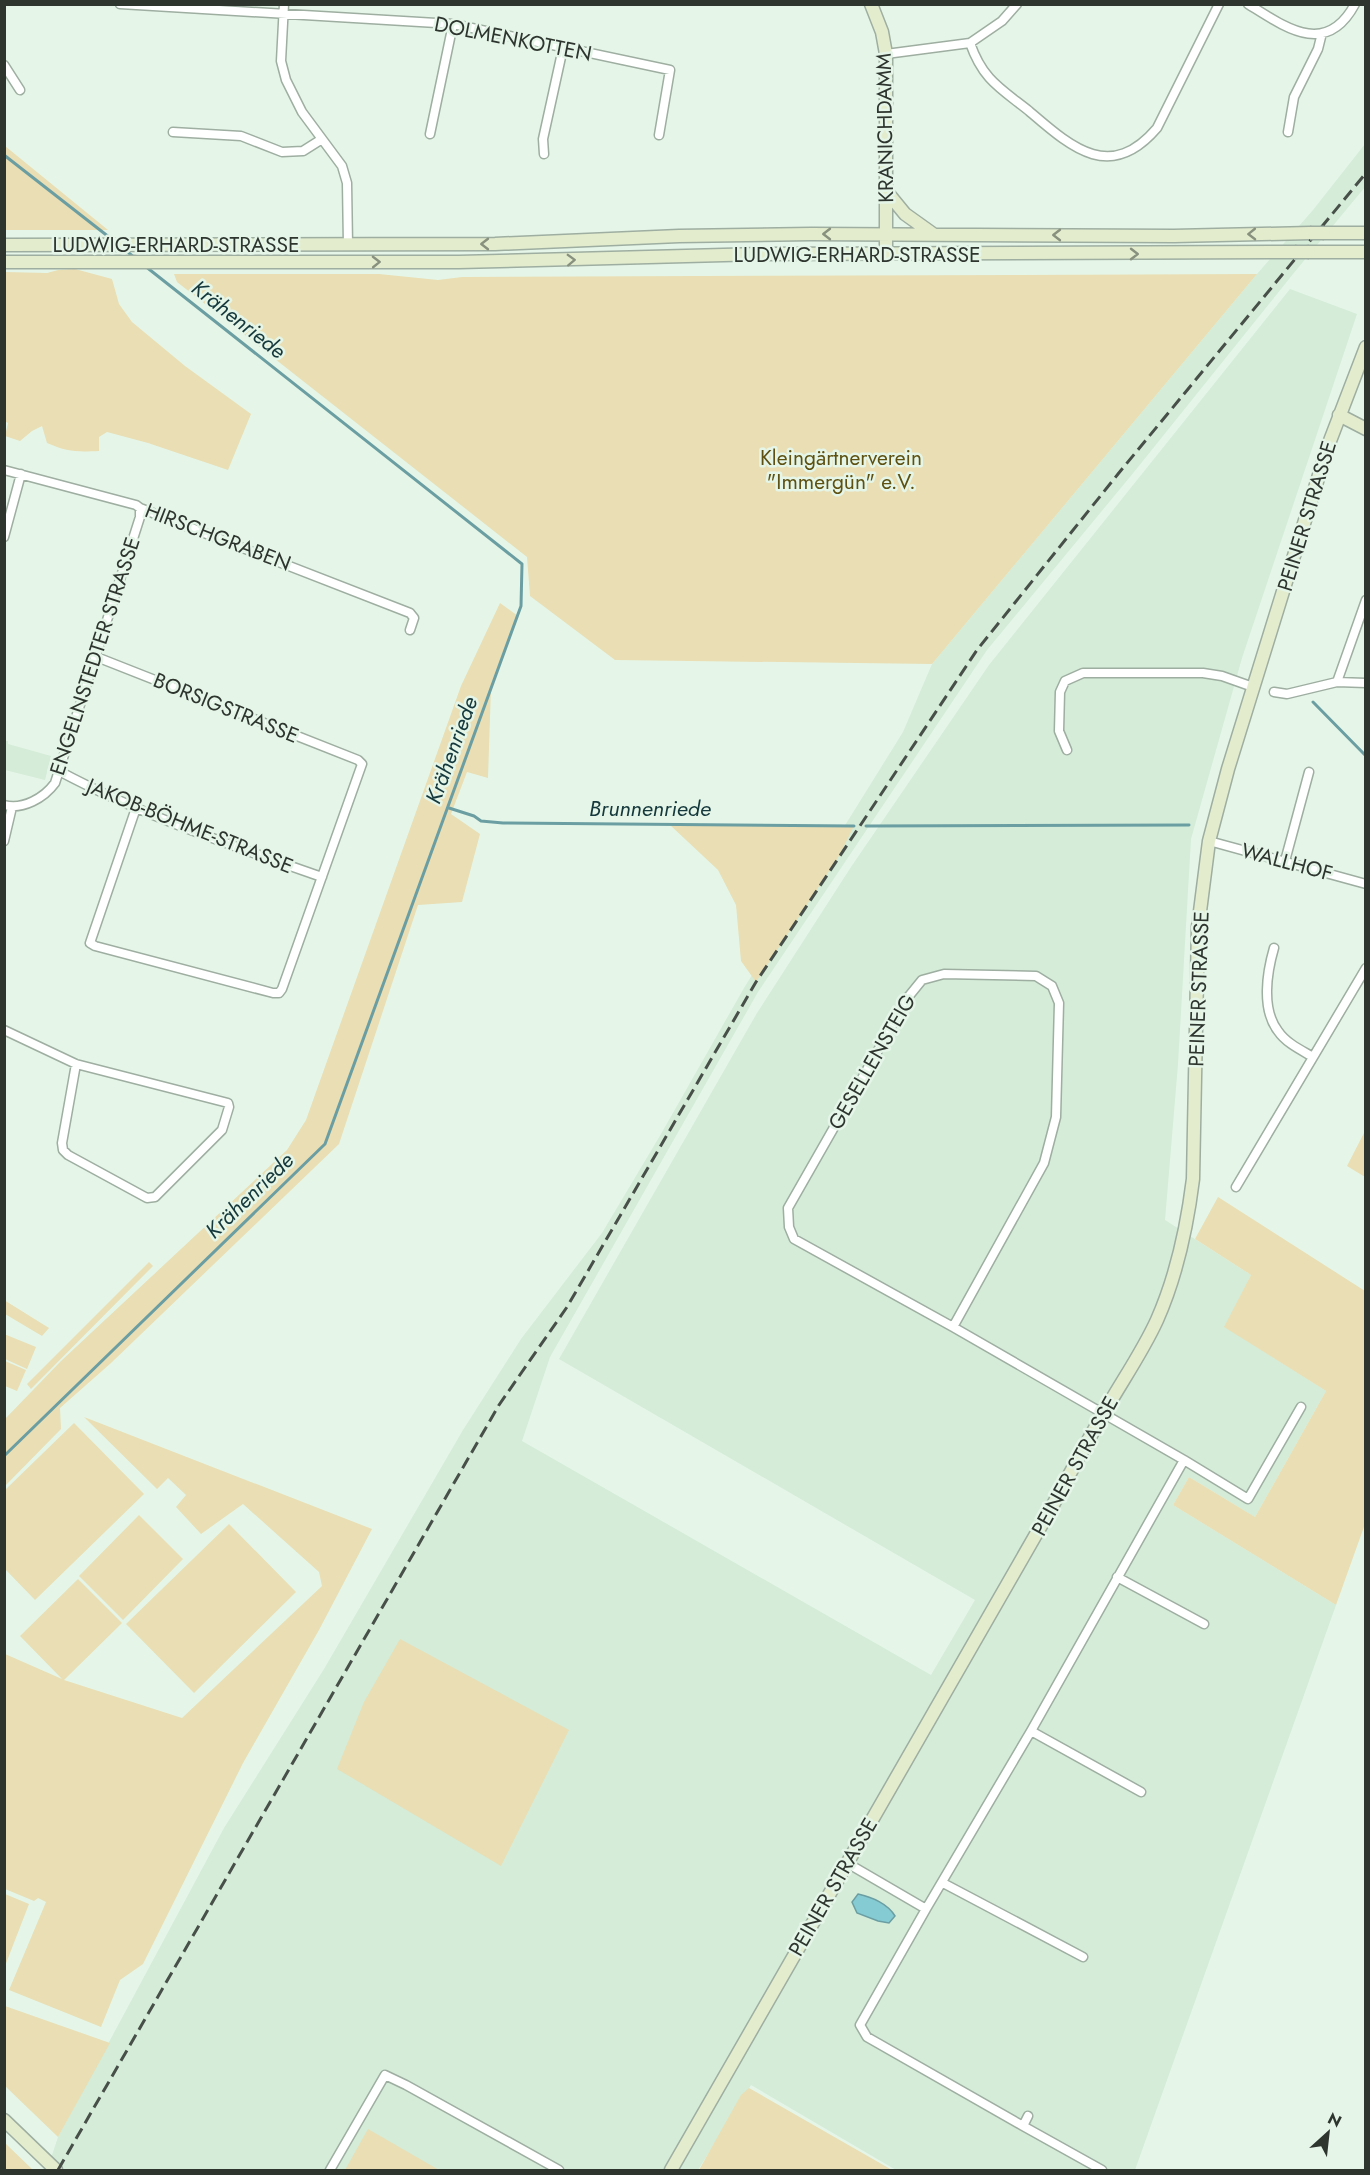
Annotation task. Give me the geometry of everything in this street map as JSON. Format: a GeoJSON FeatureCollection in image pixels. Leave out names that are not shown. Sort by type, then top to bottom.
{"type":"FeatureCollection","features":[{"type":"Feature","properties":{"kind":"main road","name":"KRANICHDAMM"},"geometry":{"type":"LineString","coordinates":[[871,4],[878,17],[886,54],[886,254]]}},
{"type":"Feature","properties":{"kind":"main road"},"geometry":{"type":"LineString","coordinates":[[887,192],[905,214],[933,234]]}},
{"type":"Feature","properties":{"kind":"main road","name":"LUDWIG-ERHARD-STRASSE"},"geometry":{"type":"LineString","coordinates":[[4,245],[495,244],[679,236],[933,234],[1174,236],[1365,233]]}},
{"type":"Feature","properties":{"kind":"main road"},"geometry":{"type":"LineString","coordinates":[[348,245],[348,262]]}},
{"type":"Feature","properties":{"kind":"main road"},"geometry":{"type":"LineString","coordinates":[[1335,252],[1365,262]]}},
{"type":"Feature","properties":{"kind":"main road","name":"LUDWIG-ERHARD-STRASSE"},"geometry":{"type":"LineString","coordinates":[[4,262],[348,262],[559,260],[761,254],[1365,252]]}},
{"type":"Feature","properties":{"kind":"main road","name":"PEINER STRASSE"},"geometry":{"type":"LineString","coordinates":[[671,2170],[1157,1321],[1179,1259],[1190,1208],[1196,1123],[1198,927],[1209,841],[1253,687],[1339,415],[1365,346]]}},
{"type":"Feature","properties":{"kind":"main road"},"geometry":{"type":"LineString","coordinates":[[1339,415],[1354,421],[1365,429]]}},
{"type":"Feature","properties":{"kind":"main road"},"geometry":{"type":"LineString","coordinates":[[4,2120],[56,2170]]}},
{"type":"Feature","properties":{"kind":"street","name":"DOLMENKOTTEN"},"geometry":{"type":"LineString","coordinates":[[120,4],[453,24],[670,70],[658,135]]}},
{"type":"Feature","properties":{"kind":"street"},"geometry":{"type":"LineString","coordinates":[[284,4],[282,61],[286,80],[293,97],[342,166],[347,183],[348,245]]}},
{"type":"Feature","properties":{"kind":"street"},"geometry":{"type":"LineString","coordinates":[[886,54],[970,43],[1002,21],[1017,4]]}},
{"type":"Feature","properties":{"kind":"street"},"geometry":{"type":"LineString","coordinates":[[970,43],[977,63],[992,82],[1066,142],[1085,153],[1101,156],[1118,155],[1144,143],[1157,128],[1219,4]]}},
{"type":"Feature","properties":{"kind":"street"},"geometry":{"type":"LineString","coordinates":[[1248,4],[1288,29],[1306,35],[1333,30],[1343,22],[1355,4]]}},
{"type":"Feature","properties":{"kind":"street"},"geometry":{"type":"LineString","coordinates":[[430,134],[453,24]]}},
{"type":"Feature","properties":{"kind":"street"},"geometry":{"type":"LineString","coordinates":[[1288,132],[1294,97],[1318,49],[1322,33]]}},
{"type":"Feature","properties":{"kind":"street"},"geometry":{"type":"LineString","coordinates":[[544,154],[543,138],[562,48]]}},
{"type":"Feature","properties":{"kind":"street"},"geometry":{"type":"LineString","coordinates":[[4,65],[20,90]]}},
{"type":"Feature","properties":{"kind":"street"},"geometry":{"type":"LineString","coordinates":[[173,132],[241,136],[282,152],[303,151],[322,139]]}},
{"type":"Feature","properties":{"kind":"street","name":"HIRSCHGRABEN"},"geometry":{"type":"LineString","coordinates":[[4,470],[136,505],[410,613],[414,618],[410,630]]}},
{"type":"Feature","properties":{"kind":"street"},"geometry":{"type":"LineString","coordinates":[[4,537],[21,474]]}},
{"type":"Feature","properties":{"kind":"street","name":"ENGELNSTEDTER STRASSE"},"geometry":{"type":"LineString","coordinates":[[8,806],[41,797],[55,783],[140,517],[140,508]]}},
{"type":"Feature","properties":{"kind":"street"},"geometry":{"type":"LineString","coordinates":[[1337,682],[1365,600]]}},
{"type":"Feature","properties":{"kind":"street","name":"BORSIGSTRASSE"},"geometry":{"type":"LineString","coordinates":[[94,656],[358,760],[362,764],[361,769],[322,877]]}},
{"type":"Feature","properties":{"kind":"street"},"geometry":{"type":"LineString","coordinates":[[1067,750],[1059,731],[1060,692],[1065,681],[1083,673],[1203,673],[1222,676],[1253,687]]}},
{"type":"Feature","properties":{"kind":"street"},"geometry":{"type":"LineString","coordinates":[[1274,692],[1287,694],[1337,682],[1365,683]]}},
{"type":"Feature","properties":{"kind":"street","name":"JAKOB-BÖHME-STRASSE"},"geometry":{"type":"LineString","coordinates":[[59,771],[136,808],[218,841],[322,877]]}},
{"type":"Feature","properties":{"kind":"street"},"geometry":{"type":"LineString","coordinates":[[1285,861],[1309,772]]}},
{"type":"Feature","properties":{"kind":"street"},"geometry":{"type":"LineString","coordinates":[[4,841],[8,806]]}},
{"type":"Feature","properties":{"kind":"street"},"geometry":{"type":"LineString","coordinates":[[136,808],[90,943],[95,946],[279,993],[322,877]]}},
{"type":"Feature","properties":{"kind":"street","name":"WALLHOF"},"geometry":{"type":"LineString","coordinates":[[1209,841],[1365,884]]}},
{"type":"Feature","properties":{"kind":"street"},"geometry":{"type":"LineString","coordinates":[[1274,948],[1268,968],[1268,1008],[1277,1031],[1296,1047],[1313,1056]]}},
{"type":"Feature","properties":{"kind":"street"},"geometry":{"type":"LineString","coordinates":[[1236,1187],[1365,968]]}},
{"type":"Feature","properties":{"kind":"street","name":"GESELLENSTEIG"},"geometry":{"type":"LineString","coordinates":[[953,1327],[1044,1163],[1056,1117],[1059,1003],[1052,986],[1036,976],[944,974],[922,980],[909,996],[788,1208],[789,1227],[794,1239],[953,1327],[1248,1499],[1301,1407]]}},
{"type":"Feature","properties":{"kind":"street"},"geometry":{"type":"LineString","coordinates":[[4,1030],[76,1064],[228,1103],[229,1107],[222,1130],[155,1197],[147,1198],[68,1155],[63,1150],[62,1143],[76,1064]]}},
{"type":"Feature","properties":{"kind":"street"},"geometry":{"type":"LineString","coordinates":[[1102,2170],[867,2037],[860,2025],[1184,1460]]}},
{"type":"Feature","properties":{"kind":"street"},"geometry":{"type":"LineString","coordinates":[[1117,1577],[1204,1624]]}},
{"type":"Feature","properties":{"kind":"street"},"geometry":{"type":"LineString","coordinates":[[1030,1731],[1141,1792]]}},
{"type":"Feature","properties":{"kind":"street"},"geometry":{"type":"LineString","coordinates":[[847,1863],[926,1909]]}},
{"type":"Feature","properties":{"kind":"street"},"geometry":{"type":"LineString","coordinates":[[943,1882],[1083,1957]]}},
{"type":"Feature","properties":{"kind":"street"},"geometry":{"type":"LineString","coordinates":[[330,2170],[385,2075],[559,2170]]}},
{"type":"Feature","properties":{"kind":"street"},"geometry":{"type":"LineString","coordinates":[[1023,2126],[1028,2116]]}},
{"type":"Feature","properties":{"kind":"shaded area"},"geometry":{"type":"Polygon","coordinates":[[[1365,144],[1365,187],[987,650],[758,992],[550,1357],[522,1441],[931,1675],[975,1600],[559,1359],[757,1013],[851,867],[989,665],[1290,289],[1357,314],[1242,658],[1191,839],[1178,1064],[1165,1220],[1251,1275],[1225,1327],[1326,1391],[1255,1517],[1189,1477],[1173,1505],[1336,1605],[1135,2170],[896,2170],[751,2085],[698,2170],[47,2170],[58,2137],[224,1828],[324,1669],[463,1430],[521,1339],[602,1233],[744,988],[903,732],[932,664],[1313,210],[1365,144]]]}},
{"type":"Feature","properties":{"kind":"shaded area"},"geometry":{"type":"Polygon","coordinates":[[[4,741],[51,756],[45,780],[5,770],[4,741]]]}},
{"type":"Feature","properties":{"kind":"green space"},"geometry":{"type":"Polygon","coordinates":[[[5,146],[108,230],[5,230],[5,146]]]}},
{"type":"Feature","properties":{"kind":"green space"},"geometry":{"type":"Polygon","coordinates":[[[75,269],[112,279],[119,304],[132,322],[185,366],[251,414],[228,470],[107,432],[99,437],[99,451],[72,451],[47,443],[42,426],[20,441],[5,436],[8,423],[4,421],[5,272],[47,273],[75,269]]]}},
{"type":"Feature","properties":{"kind":"green space","name":"Kleingärtnerverein \"Immergün\" e.V."},"geometry":{"type":"Polygon","coordinates":[[[174,274],[379,274],[438,280],[462,277],[1257,274],[932,664],[615,660],[530,596],[527,557],[177,282],[174,274]]]}},
{"type":"Feature","properties":{"kind":"green space"},"geometry":{"type":"Polygon","coordinates":[[[500,603],[518,616],[491,688],[488,778],[467,772],[451,814],[480,834],[462,902],[418,905],[339,1144],[111,1363],[60,1408],[61,1429],[5,1486],[5,1419],[61,1361],[287,1150],[306,1120],[461,686],[500,603]]]}},
{"type":"Feature","properties":{"kind":"green space"},"geometry":{"type":"Polygon","coordinates":[[[670,825],[854,826],[839,856],[756,982],[741,961],[736,905],[718,870],[670,825]]]}},
{"type":"Feature","properties":{"kind":"green space"},"geometry":{"type":"Polygon","coordinates":[[[1365,1131],[1365,1177],[1347,1166],[1365,1131]]]}},
{"type":"Feature","properties":{"kind":"green space"},"geometry":{"type":"Polygon","coordinates":[[[1218,1197],[1365,1291],[1365,1524],[1336,1605],[1173,1505],[1189,1477],[1255,1517],[1326,1391],[1224,1327],[1251,1275],[1195,1239],[1218,1197]]]}},
{"type":"Feature","properties":{"kind":"green space"},"geometry":{"type":"Polygon","coordinates":[[[149,1262],[153,1266],[31,1389],[27,1384],[149,1262]]]}},
{"type":"Feature","properties":{"kind":"green space"},"geometry":{"type":"Polygon","coordinates":[[[4,1300],[49,1328],[42,1336],[5,1314],[4,1300]]]}},
{"type":"Feature","properties":{"kind":"green space"},"geometry":{"type":"Polygon","coordinates":[[[4,1334],[36,1347],[27,1369],[5,1359],[4,1334]]]}},
{"type":"Feature","properties":{"kind":"green space"},"geometry":{"type":"Polygon","coordinates":[[[5,1361],[26,1370],[17,1391],[5,1386],[5,1361]]]}},
{"type":"Feature","properties":{"kind":"green space"},"geometry":{"type":"Polygon","coordinates":[[[84,1417],[372,1529],[319,1630],[243,1763],[143,1964],[120,1980],[101,2027],[9,1990],[46,1902],[38,1898],[34,1901],[5,1889],[5,1654],[62,1679],[20,1636],[78,1579],[122,1623],[64,1680],[182,1718],[322,1586],[319,1572],[243,1504],[201,1534],[176,1507],[186,1495],[168,1478],[157,1489],[84,1417]]]}},
{"type":"Feature","properties":{"kind":"green space"},"geometry":{"type":"Polygon","coordinates":[[[74,1423],[144,1494],[35,1600],[5,1569],[5,1490],[74,1423]]]}},
{"type":"Feature","properties":{"kind":"green space"},"geometry":{"type":"Polygon","coordinates":[[[139,1515],[183,1559],[123,1620],[79,1576],[139,1515]]]}},
{"type":"Feature","properties":{"kind":"green space"},"geometry":{"type":"Polygon","coordinates":[[[229,1524],[296,1592],[194,1693],[126,1624],[229,1524]]]}},
{"type":"Feature","properties":{"kind":"green space"},"geometry":{"type":"Polygon","coordinates":[[[400,1639],[569,1730],[501,1866],[337,1769],[364,1702],[400,1639]]]}},
{"type":"Feature","properties":{"kind":"green space"},"geometry":{"type":"Polygon","coordinates":[[[5,1894],[29,1904],[5,1966],[5,1894]]]}},
{"type":"Feature","properties":{"kind":"green space"},"geometry":{"type":"Polygon","coordinates":[[[5,2006],[110,2043],[58,2137],[5,2086],[5,2006]]]}},
{"type":"Feature","properties":{"kind":"green space"},"geometry":{"type":"Polygon","coordinates":[[[749,2088],[892,2170],[699,2170],[741,2095],[749,2088]]]}},
{"type":"Feature","properties":{"kind":"green space"},"geometry":{"type":"Polygon","coordinates":[[[368,2129],[439,2170],[345,2170],[368,2129]]]}},
{"type":"Feature","properties":{"kind":"green space"},"geometry":{"type":"Polygon","coordinates":[[[5,2143],[33,2170],[5,2170],[5,2143]]]}},
{"type":"Feature","properties":{"kind":"water"},"geometry":{"type":"Polygon","coordinates":[[[858,1894],[879,1902],[895,1916],[889,1923],[857,1913],[852,1902],[858,1894]]]}},
{"type":"Feature","properties":{"kind":"waterway","name":"Krähenriede"},"geometry":{"type":"LineString","coordinates":[[4,155],[114,241]]}},
{"type":"Feature","properties":{"kind":"waterway","name":"Krähenriede"},"geometry":{"type":"LineString","coordinates":[[124,249],[135,258]]}},
{"type":"Feature","properties":{"kind":"waterway","name":"Krähenriede"},"geometry":{"type":"LineString","coordinates":[[4,1456],[325,1144],[521,606],[522,564],[145,266]]}},
{"type":"Feature","properties":{"kind":"waterway","name":"Brunnenriede"},"geometry":{"type":"LineString","coordinates":[[1313,702],[1366,756]]}},
{"type":"Feature","properties":{"kind":"waterway","name":"Brunnenriede"},"geometry":{"type":"LineString","coordinates":[[449,808],[474,816],[481,821],[503,823],[854,826]]}},
{"type":"Feature","properties":{"kind":"waterway","name":"Brunnenriede"},"geometry":{"type":"LineString","coordinates":[[866,826],[1189,825]]}},
{"type":"Feature","properties":{"kind":"railway"},"geometry":{"type":"LineString","coordinates":[[58,2170],[499,1405],[567,1307],[756,982],[977,650],[1118,474],[1366,173]]}}]}
